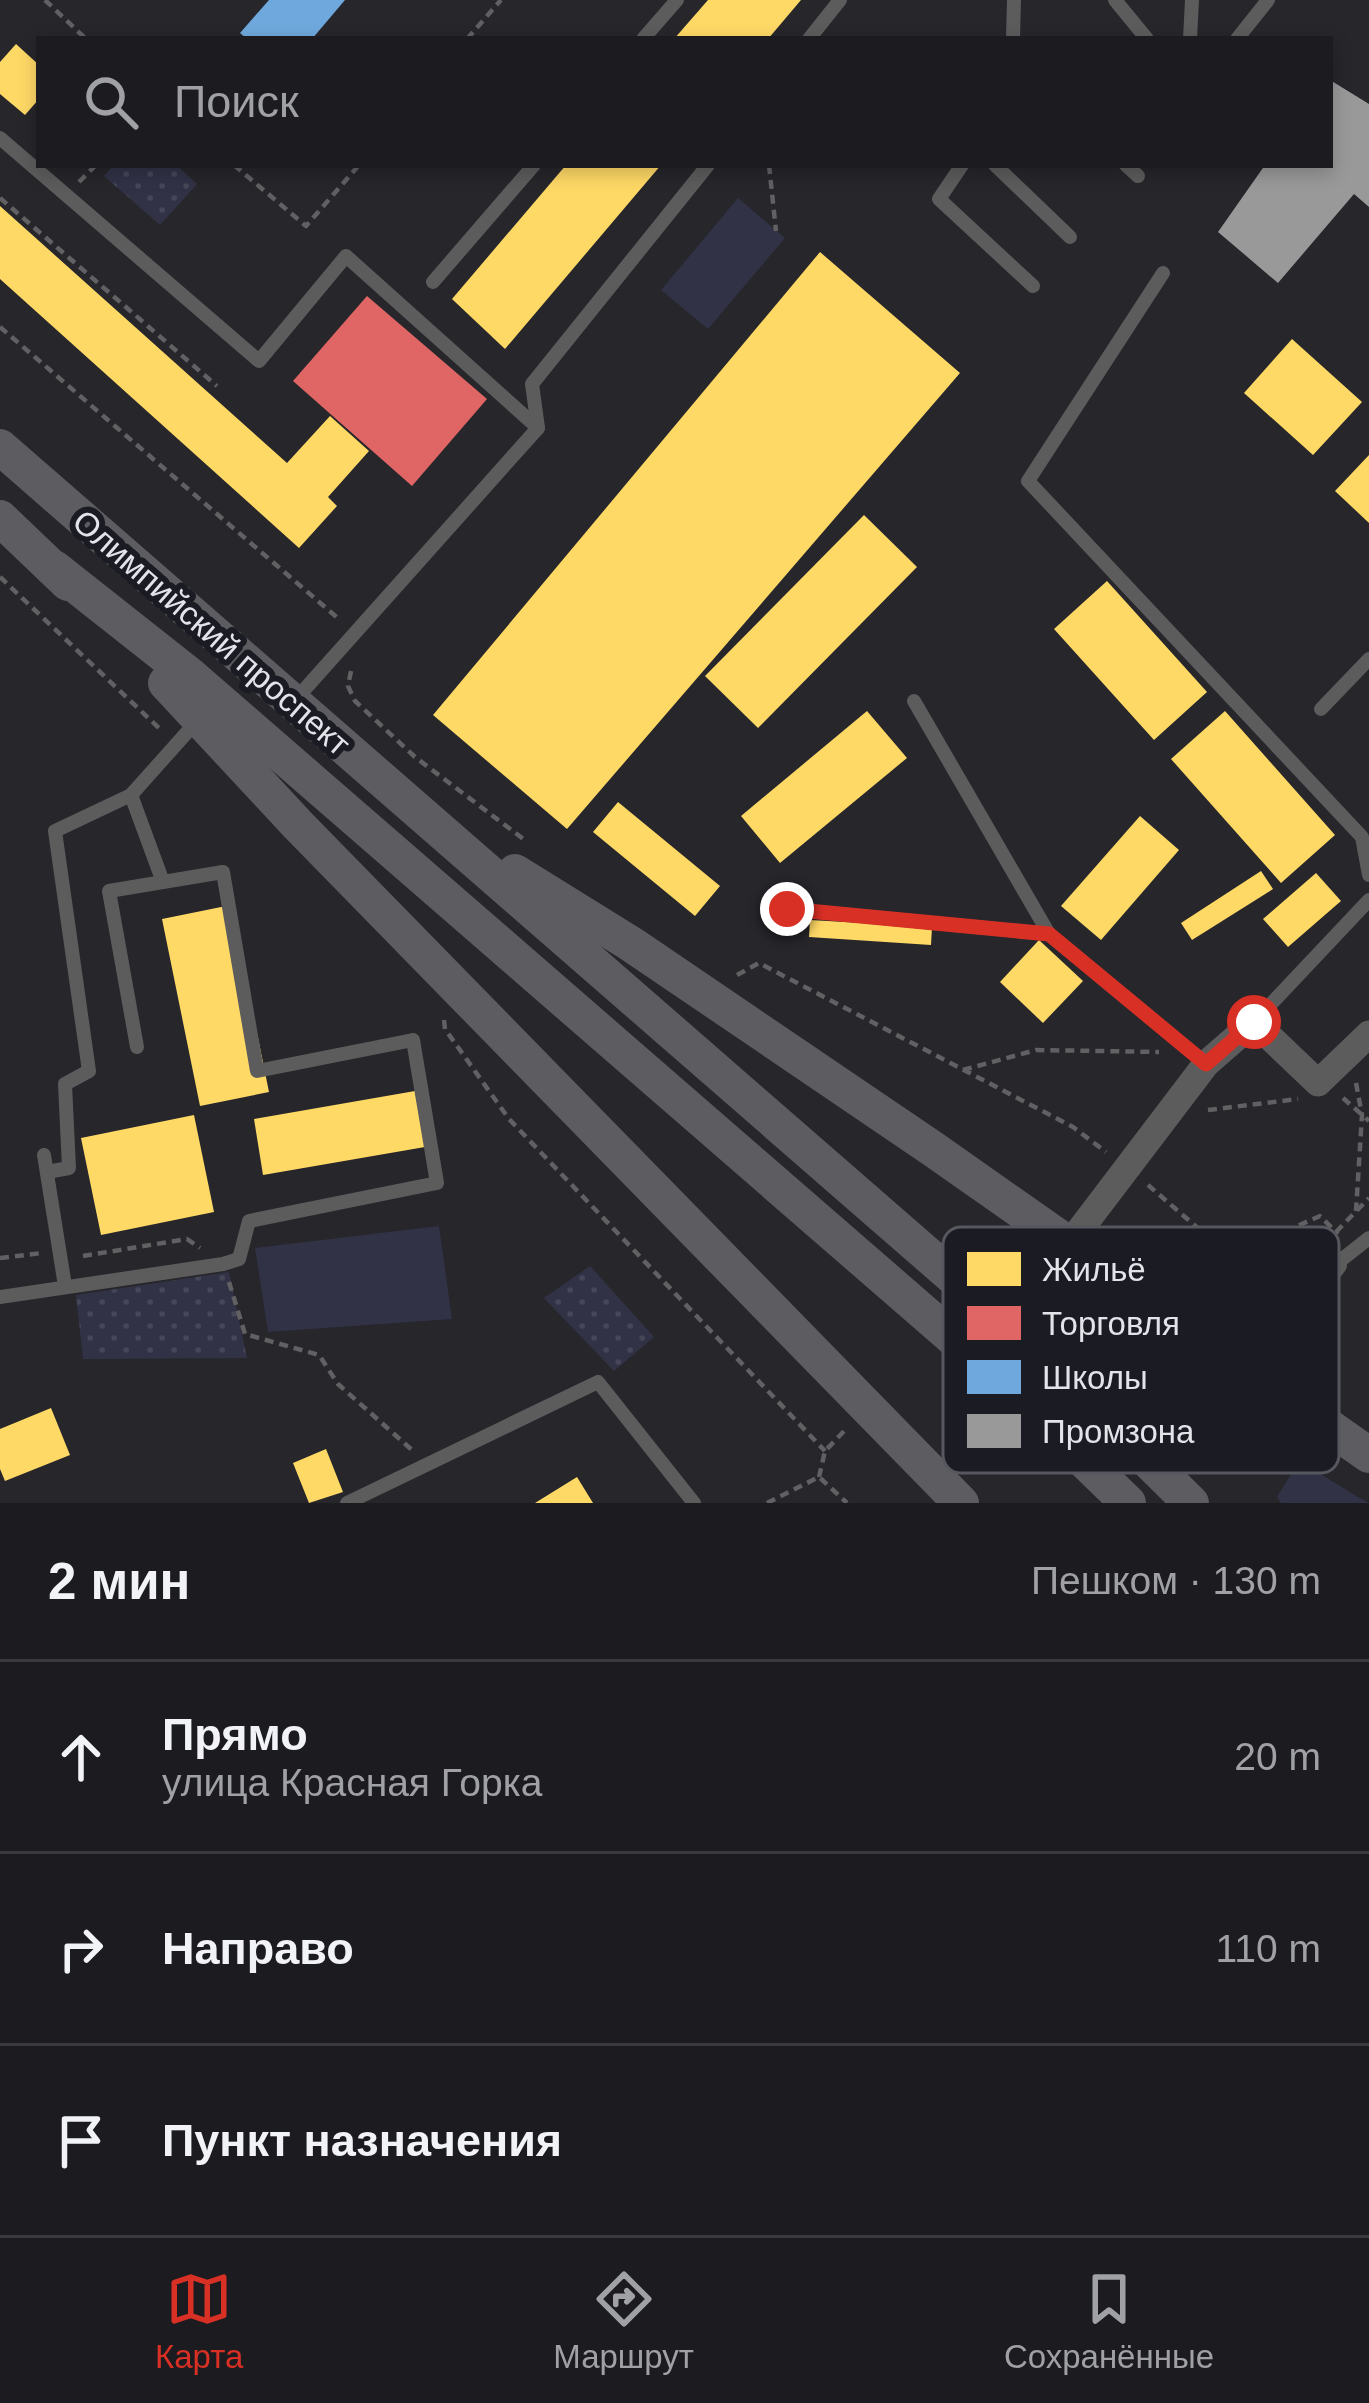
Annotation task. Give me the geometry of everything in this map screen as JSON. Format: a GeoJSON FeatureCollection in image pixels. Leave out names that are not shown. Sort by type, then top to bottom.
{"type":"FeatureCollection","features":[{"type":"Feature","properties":{"kind":"main road","name":"Олимпийский проспект"},"geometry":{"type":"LineString","coordinates":[[0,447],[423,816]]}},
{"type":"Feature","properties":{"kind":"main road","name":"Олимпийский проспект"},"geometry":{"type":"LineString","coordinates":[[0,518],[54,568]]}},
{"type":"Feature","properties":{"kind":"main road"},"geometry":{"type":"LineString","coordinates":[[54,568],[961,1503]]}},
{"type":"Feature","properties":{"kind":"main road"},"geometry":{"type":"LineString","coordinates":[[54,568],[192,677],[943,1329]]}},
{"type":"Feature","properties":{"kind":"main road"},"geometry":{"type":"LineString","coordinates":[[423,816],[631,944],[1047,1227]]}},
{"type":"Feature","properties":{"kind":"main road"},"geometry":{"type":"LineString","coordinates":[[423,816],[943,1268]]}},
{"type":"Feature","properties":{"kind":"main road"},"geometry":{"type":"LineString","coordinates":[[1339,1435],[1369,1455]]}},
{"type":"Feature","properties":{"kind":"main road"},"geometry":{"type":"LineString","coordinates":[[1097,1473],[1128,1503]]}},
{"type":"Feature","properties":{"kind":"main road"},"geometry":{"type":"LineString","coordinates":[[1161,1473],[1191,1503]]}},
{"type":"Feature","properties":{"kind":"street"},"geometry":{"type":"LineString","coordinates":[[1082,1227],[1199,1058],[1254,1022],[1318,1083],[1369,1034]]}},
{"type":"Feature","properties":{"kind":"lane"},"geometry":{"type":"LineString","coordinates":[[646,36],[677,0]]}},
{"type":"Feature","properties":{"kind":"lane"},"geometry":{"type":"LineString","coordinates":[[811,36],[840,0]]}},
{"type":"Feature","properties":{"kind":"lane"},"geometry":{"type":"LineString","coordinates":[[1012,36],[1014,0]]}},
{"type":"Feature","properties":{"kind":"lane"},"geometry":{"type":"LineString","coordinates":[[1114,0],[1144,36]]}},
{"type":"Feature","properties":{"kind":"lane"},"geometry":{"type":"LineString","coordinates":[[1190,36],[1192,0]]}},
{"type":"Feature","properties":{"kind":"lane"},"geometry":{"type":"LineString","coordinates":[[1239,36],[1268,0]]}},
{"type":"Feature","properties":{"kind":"lane"},"geometry":{"type":"LineString","coordinates":[[0,138],[259,361],[346,256],[538,428]]}},
{"type":"Feature","properties":{"kind":"lane"},"geometry":{"type":"LineString","coordinates":[[433,282],[531,168]]}},
{"type":"Feature","properties":{"kind":"lane"},"geometry":{"type":"LineString","coordinates":[[292,703],[538,428],[532,383],[706,168]]}},
{"type":"Feature","properties":{"kind":"lane"},"geometry":{"type":"LineString","coordinates":[[960,168],[939,199],[1033,286]]}},
{"type":"Feature","properties":{"kind":"lane"},"geometry":{"type":"LineString","coordinates":[[998,168],[1070,237]]}},
{"type":"Feature","properties":{"kind":"lane"},"geometry":{"type":"LineString","coordinates":[[1163,273],[1028,481],[1362,837],[1369,874]]}},
{"type":"Feature","properties":{"kind":"lane"},"geometry":{"type":"LineString","coordinates":[[1321,709],[1369,658]]}},
{"type":"Feature","properties":{"kind":"lane"},"geometry":{"type":"LineString","coordinates":[[914,701],[1049,934],[1199,1058]]}},
{"type":"Feature","properties":{"kind":"lane"},"geometry":{"type":"LineString","coordinates":[[46,1172],[69,1168],[65,1084],[89,1071],[55,831],[131,795],[200,718]]}},
{"type":"Feature","properties":{"kind":"lane"},"geometry":{"type":"LineString","coordinates":[[131,795],[163,882]]}},
{"type":"Feature","properties":{"kind":"lane"},"geometry":{"type":"LineString","coordinates":[[0,1297],[223,1264],[239,1258],[249,1221],[437,1183],[413,1040],[257,1071],[223,872],[109,891],[137,1047]]}},
{"type":"Feature","properties":{"kind":"lane"},"geometry":{"type":"LineString","coordinates":[[1254,1022],[1369,900]]}},
{"type":"Feature","properties":{"kind":"lane"},"geometry":{"type":"LineString","coordinates":[[787,909],[1049,934]]}},
{"type":"Feature","properties":{"kind":"lane"},"geometry":{"type":"LineString","coordinates":[[44,1155],[65,1286]]}},
{"type":"Feature","properties":{"kind":"lane"},"geometry":{"type":"LineString","coordinates":[[1339,1261],[1369,1238]]}},
{"type":"Feature","properties":{"kind":"lane"},"geometry":{"type":"LineString","coordinates":[[1339,1270],[1353,1251]]}},
{"type":"Feature","properties":{"kind":"lane"},"geometry":{"type":"LineString","coordinates":[[346,1503],[598,1382],[694,1503]]}},
{"type":"Feature","properties":{"kind":"path"},"geometry":{"type":"LineString","coordinates":[[45,0],[83,36]]}},
{"type":"Feature","properties":{"kind":"path"},"geometry":{"type":"LineString","coordinates":[[470,36],[500,0]]}},
{"type":"Feature","properties":{"kind":"path"},"geometry":{"type":"LineString","coordinates":[[238,168],[306,226],[356,168]]}},
{"type":"Feature","properties":{"kind":"path"},"geometry":{"type":"LineString","coordinates":[[769,168],[776,231]]}},
{"type":"Feature","properties":{"kind":"path"},"geometry":{"type":"LineString","coordinates":[[0,198],[217,386]]}},
{"type":"Feature","properties":{"kind":"path"},"geometry":{"type":"LineString","coordinates":[[0,326],[370,647],[351,672],[348,686],[355,701],[415,757],[530,844]]}},
{"type":"Feature","properties":{"kind":"path"},"geometry":{"type":"LineString","coordinates":[[736,976],[759,963],[1072,1126],[1196,1227]]}},
{"type":"Feature","properties":{"kind":"path"},"geometry":{"type":"LineString","coordinates":[[445,1029],[509,1119],[825,1450],[819,1477]]}},
{"type":"Feature","properties":{"kind":"path"},"geometry":{"type":"LineString","coordinates":[[964,1070],[1036,1050],[1199,1058]]}},
{"type":"Feature","properties":{"kind":"path"},"geometry":{"type":"LineString","coordinates":[[1352,1066],[1362,1114],[1356,1211]]}},
{"type":"Feature","properties":{"kind":"path"},"geometry":{"type":"LineString","coordinates":[[1332,1088],[1369,1121]]}},
{"type":"Feature","properties":{"kind":"path"},"geometry":{"type":"LineString","coordinates":[[1190,1112],[1301,1099]]}},
{"type":"Feature","properties":{"kind":"path"},"geometry":{"type":"LineString","coordinates":[[1339,1229],[1369,1198]]}},
{"type":"Feature","properties":{"kind":"path"},"geometry":{"type":"LineString","coordinates":[[1295,1227],[1320,1216],[1331,1227]]}},
{"type":"Feature","properties":{"kind":"path"},"geometry":{"type":"LineString","coordinates":[[1339,1235],[1353,1251]]}},
{"type":"Feature","properties":{"kind":"path"},"geometry":{"type":"LineString","coordinates":[[81,1256],[187,1239]]}},
{"type":"Feature","properties":{"kind":"path"},"geometry":{"type":"LineString","coordinates":[[0,1258],[30,1252]]}},
{"type":"Feature","properties":{"kind":"path"},"geometry":{"type":"LineString","coordinates":[[223,1264],[245,1334],[319,1355],[338,1384],[428,1464]]}},
{"type":"Feature","properties":{"kind":"path"},"geometry":{"type":"LineString","coordinates":[[767,1503],[819,1477]]}},
{"type":"Feature","properties":{"kind":"path"},"geometry":{"type":"LineString","coordinates":[[819,1477],[847,1503]]}},
{"type":"Feature","properties":{"kind":"shaded area"},"geometry":{"type":"Polygon","coordinates":[[[111,168],[179,168],[197,184],[160,225],[104,176],[111,168]]]}},
{"type":"Feature","properties":{"kind":"shaded area"},"geometry":{"type":"Polygon","coordinates":[[[738,198],[785,238],[708,329],[661,290],[738,198]]]}},
{"type":"Feature","properties":{"kind":"shaded area"},"geometry":{"type":"Polygon","coordinates":[[[439,1226],[452,1319],[268,1332],[255,1248],[439,1226]]]}},
{"type":"Feature","properties":{"kind":"shaded area"},"geometry":{"type":"Polygon","coordinates":[[[590,1266],[654,1337],[614,1371],[544,1298],[590,1266]]]}},
{"type":"Feature","properties":{"kind":"shaded area"},"geometry":{"type":"Polygon","coordinates":[[[229,1272],[247,1358],[83,1359],[76,1295],[229,1272]]]}},
{"type":"Feature","properties":{"kind":"shaded area"},"geometry":{"type":"Polygon","coordinates":[[[1292,1473],[1319,1473],[1369,1503],[1281,1503],[1277,1497],[1292,1473]]]}},
{"type":"Feature","properties":{"kind":"building: Жильё"},"geometry":{"type":"Polygon","coordinates":[[[708,0],[801,0],[771,36],[677,36],[708,0]]]}},
{"type":"Feature","properties":{"kind":"building: Жильё"},"geometry":{"type":"Polygon","coordinates":[[[16,44],[36,62],[36,102],[25,115],[0,94],[0,62],[16,44]]]}},
{"type":"Feature","properties":{"kind":"building: Жильё"},"geometry":{"type":"Polygon","coordinates":[[[563,168],[658,168],[505,349],[452,299],[563,168]]]}},
{"type":"Feature","properties":{"kind":"building: Жильё"},"geometry":{"type":"Polygon","coordinates":[[[0,206],[287,463],[330,416],[369,451],[328,497],[337,506],[299,548],[0,279],[0,206]]]}},
{"type":"Feature","properties":{"kind":"building: Жильё"},"geometry":{"type":"Polygon","coordinates":[[[820,252],[960,373],[567,829],[433,715],[820,252]]]}},
{"type":"Feature","properties":{"kind":"building: Жильё"},"geometry":{"type":"Polygon","coordinates":[[[1292,339],[1362,402],[1313,455],[1244,393],[1292,339]]]}},
{"type":"Feature","properties":{"kind":"building: Жильё"},"geometry":{"type":"Polygon","coordinates":[[[1369,455],[1369,523],[1335,491],[1369,455]]]}},
{"type":"Feature","properties":{"kind":"building: Жильё"},"geometry":{"type":"Polygon","coordinates":[[[864,515],[917,567],[758,728],[705,676],[864,515]]]}},
{"type":"Feature","properties":{"kind":"building: Жильё"},"geometry":{"type":"Polygon","coordinates":[[[1107,581],[1207,692],[1154,740],[1054,629],[1107,581]]]}},
{"type":"Feature","properties":{"kind":"building: Жильё"},"geometry":{"type":"Polygon","coordinates":[[[867,711],[907,758],[780,863],[741,816],[867,711]]]}},
{"type":"Feature","properties":{"kind":"building: Жильё"},"geometry":{"type":"Polygon","coordinates":[[[1225,711],[1335,835],[1281,883],[1171,759],[1225,711]]]}},
{"type":"Feature","properties":{"kind":"building: Жильё"},"geometry":{"type":"Polygon","coordinates":[[[618,802],[720,886],[695,916],[593,832],[618,802]]]}},
{"type":"Feature","properties":{"kind":"building: Жильё"},"geometry":{"type":"Polygon","coordinates":[[[1140,816],[1179,850],[1101,940],[1061,906],[1140,816]]]}},
{"type":"Feature","properties":{"kind":"building: Жильё"},"geometry":{"type":"Polygon","coordinates":[[[1261,871],[1273,889],[1192,940],[1181,923],[1261,871]]]}},
{"type":"Feature","properties":{"kind":"building: Жильё"},"geometry":{"type":"Polygon","coordinates":[[[1316,873],[1341,901],[1288,947],[1263,919],[1316,873]]]}},
{"type":"Feature","properties":{"kind":"building: Жильё"},"geometry":{"type":"Polygon","coordinates":[[[231,905],[269,1092],[200,1106],[162,919],[231,905]]]}},
{"type":"Feature","properties":{"kind":"building: Жильё"},"geometry":{"type":"Polygon","coordinates":[[[810,920],[932,927],[931,945],[809,937],[810,920]]]}},
{"type":"Feature","properties":{"kind":"building: Жильё"},"geometry":{"type":"Polygon","coordinates":[[[1039,940],[1083,981],[1043,1023],[1000,982],[1039,940]]]}},
{"type":"Feature","properties":{"kind":"building: Жильё"},"geometry":{"type":"Polygon","coordinates":[[[415,1091],[425,1147],[263,1175],[254,1119],[415,1091]]]}},
{"type":"Feature","properties":{"kind":"building: Жильё"},"geometry":{"type":"Polygon","coordinates":[[[194,1115],[214,1212],[101,1235],[81,1138],[194,1115]]]}},
{"type":"Feature","properties":{"kind":"building: Жильё"},"geometry":{"type":"Polygon","coordinates":[[[51,1408],[70,1455],[5,1481],[0,1469],[0,1429],[51,1408]]]}},
{"type":"Feature","properties":{"kind":"building: Жильё"},"geometry":{"type":"Polygon","coordinates":[[[326,1449],[343,1492],[309,1503],[293,1463],[326,1449]]]}},
{"type":"Feature","properties":{"kind":"building: Жильё"},"geometry":{"type":"Polygon","coordinates":[[[577,1477],[593,1503],[535,1503],[577,1477]]]}},
{"type":"Feature","properties":{"kind":"building: Торговля"},"geometry":{"type":"Polygon","coordinates":[[[367,296],[487,399],[412,486],[293,381],[367,296]]]}},
{"type":"Feature","properties":{"kind":"building: Школы"},"geometry":{"type":"Polygon","coordinates":[[[269,0],[345,0],[315,36],[240,33],[269,0]]]}},
{"type":"Feature","properties":{"kind":"building: Промзона"},"geometry":{"type":"Polygon","coordinates":[[[1333,82],[1369,104],[1369,207],[1354,194],[1278,283],[1218,232],[1263,168],[1333,168],[1333,82]]]}},
{"type":"Feature","properties":{"kind":"route"},"geometry":{"type":"LineString","coordinates":[[787,909],[1049,934],[1206,1064],[1254,1022]]}}]}
